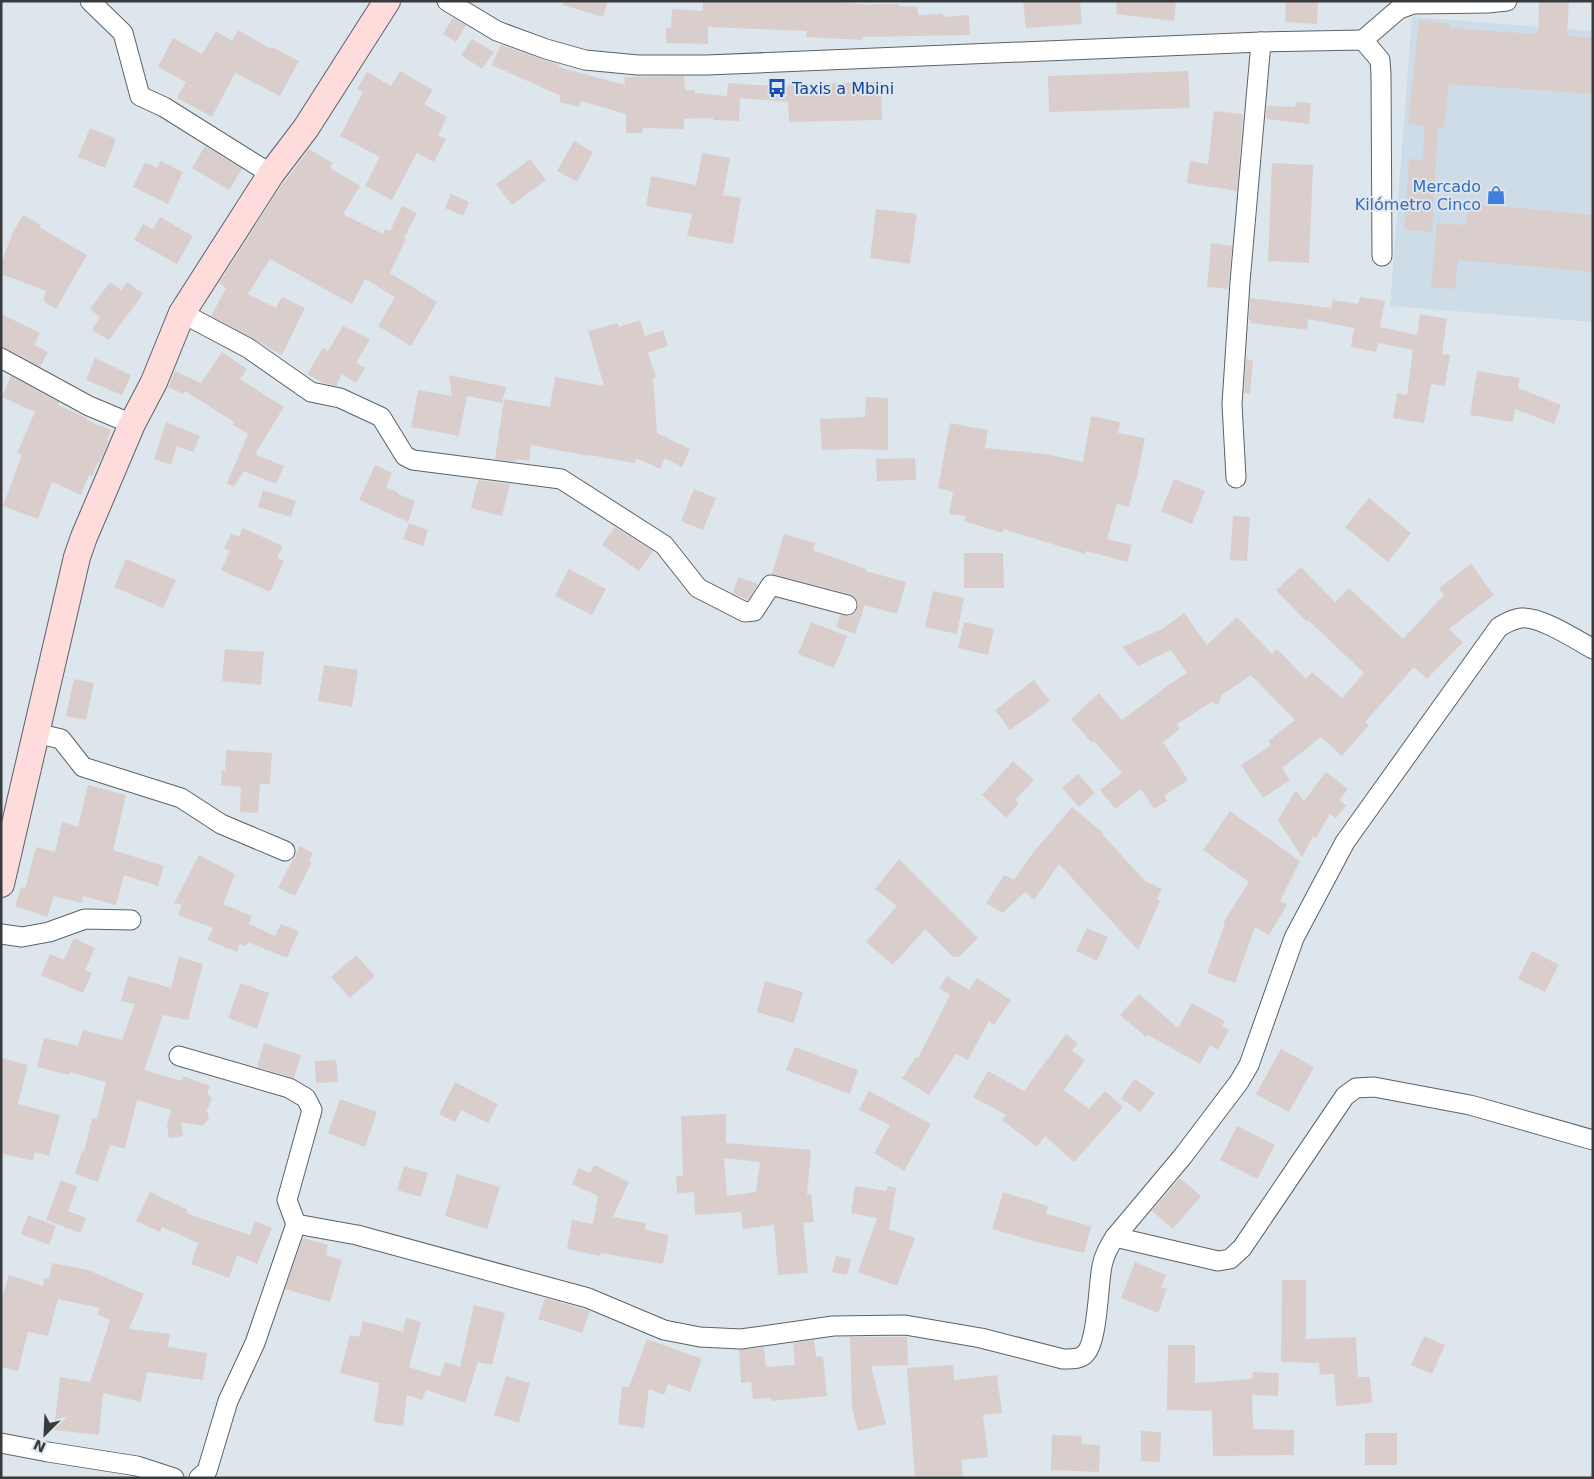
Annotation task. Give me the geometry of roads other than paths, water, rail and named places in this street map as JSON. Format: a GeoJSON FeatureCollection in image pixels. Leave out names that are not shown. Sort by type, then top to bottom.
{"type":"FeatureCollection","features":[{"type":"Feature","properties":{"kind":"main road"},"geometry":{"type":"LineString","coordinates":[[1,884],[77,557],[132,424],[154,382],[182,314],[271,174],[306,128],[387,1]]}},
{"type":"Feature","properties":{"kind":"street"},"geometry":{"type":"LineString","coordinates":[[90,1],[123,33],[140,96],[164,107],[271,174]]}},
{"type":"Feature","properties":{"kind":"street"},"geometry":{"type":"LineString","coordinates":[[447,1],[496,31],[546,50],[585,60],[638,65],[707,65],[1261,42],[1363,40],[1399,9],[1413,4],[1507,1]]}},
{"type":"Feature","properties":{"kind":"street"},"geometry":{"type":"LineString","coordinates":[[1363,40],[1380,60],[1382,256]]}},
{"type":"Feature","properties":{"kind":"street"},"geometry":{"type":"LineString","coordinates":[[1236,478],[1232,404],[1240,282],[1261,42]]}},
{"type":"Feature","properties":{"kind":"street"},"geometry":{"type":"LineString","coordinates":[[182,314],[248,348],[311,392],[340,398],[381,417],[405,456],[413,460],[561,479],[664,545],[698,588],[745,612],[754,611],[771,585],[847,605]]}},
{"type":"Feature","properties":{"kind":"street"},"geometry":{"type":"LineString","coordinates":[[1,358],[89,406],[132,424]]}},
{"type":"Feature","properties":{"kind":"street"},"geometry":{"type":"LineString","coordinates":[[296,1224],[357,1235],[588,1298],[664,1330],[700,1337],[741,1339],[833,1326],[905,1326],[981,1338],[1063,1359],[1077,1359],[1086,1354],[1092,1342],[1102,1266],[1107,1250],[1115,1237],[1183,1156],[1239,1082],[1249,1064],[1294,938],[1344,842],[1499,627],[1510,620],[1522,618],[1540,621],[1593,649]]}},
{"type":"Feature","properties":{"kind":"street"},"geometry":{"type":"LineString","coordinates":[[36,733],[61,739],[83,767],[181,798],[221,824],[285,851]]}},
{"type":"Feature","properties":{"kind":"street"},"geometry":{"type":"LineString","coordinates":[[1,934],[22,937],[49,932],[85,919],[131,920]]}},
{"type":"Feature","properties":{"kind":"street"},"geometry":{"type":"LineString","coordinates":[[179,1056],[289,1088],[306,1098],[312,1110],[287,1200],[296,1224],[254,1344],[228,1401],[207,1471],[200,1478]]}},
{"type":"Feature","properties":{"kind":"street"},"geometry":{"type":"LineString","coordinates":[[1115,1237],[1218,1261],[1230,1259],[1242,1248],[1345,1096],[1356,1088],[1374,1086],[1470,1105],[1593,1140]]}},
{"type":"Feature","properties":{"kind":"street"},"geometry":{"type":"LineString","coordinates":[[1,1442],[48,1452],[136,1466],[174,1478]]}},
{"type":"Feature","properties":{"kind":"place","name":"Taxis a Mbini"},"geometry":{"type":"Point","coordinates":[777,88]}},
{"type":"Feature","properties":{"kind":"place","name":"Mercado Kilómetro Cinco"},"geometry":{"type":"Point","coordinates":[1496,195]}}]}
